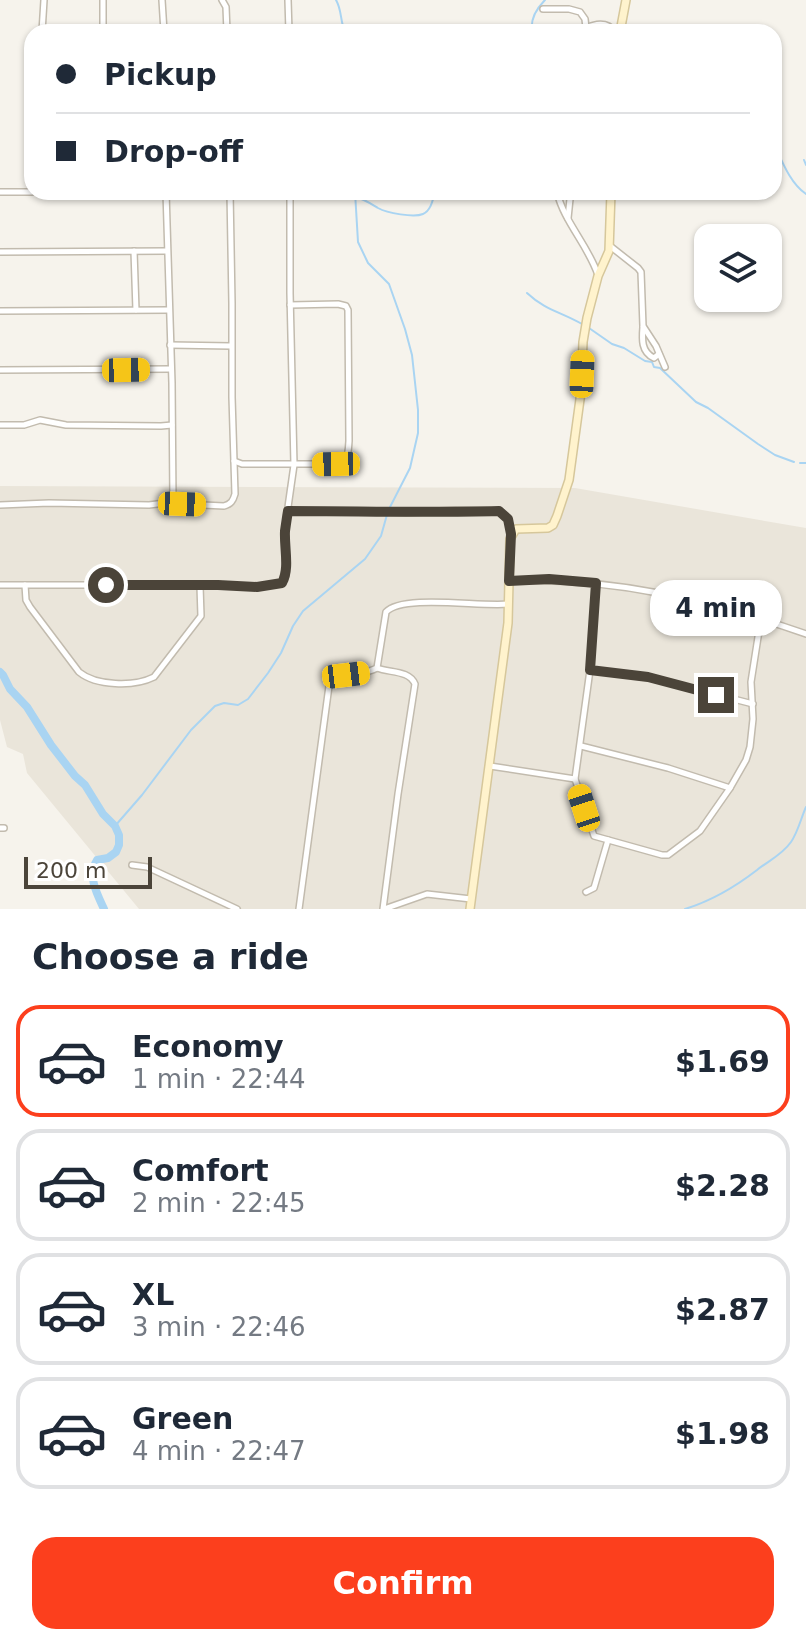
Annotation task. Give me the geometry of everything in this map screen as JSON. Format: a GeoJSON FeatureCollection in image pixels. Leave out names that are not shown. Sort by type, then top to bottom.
{"type":"FeatureCollection","features":[{"type":"Feature","properties":{"kind":"street"},"geometry":{"type":"LineString","coordinates":[[42,24],[44,0]]}},
{"type":"Feature","properties":{"kind":"street"},"geometry":{"type":"LineString","coordinates":[[103,0],[103,24]]}},
{"type":"Feature","properties":{"kind":"street"},"geometry":{"type":"LineString","coordinates":[[162,0],[164,24]]}},
{"type":"Feature","properties":{"kind":"street"},"geometry":{"type":"LineString","coordinates":[[288,0],[289,24]]}},
{"type":"Feature","properties":{"kind":"street"},"geometry":{"type":"LineString","coordinates":[[620,24],[626,0]]}},
{"type":"Feature","properties":{"kind":"street"},"geometry":{"type":"LineString","coordinates":[[224,1],[226,24]]}},
{"type":"Feature","properties":{"kind":"street"},"geometry":{"type":"LineString","coordinates":[[543,9],[580,12],[586,24]]}},
{"type":"Feature","properties":{"kind":"street"},"geometry":{"type":"LineString","coordinates":[[0,192],[24,192]]}},
{"type":"Feature","properties":{"kind":"street"},"geometry":{"type":"LineString","coordinates":[[166,200],[173,502]]}},
{"type":"Feature","properties":{"kind":"street"},"geometry":{"type":"LineString","coordinates":[[0,505],[230,504],[235,494],[230,200]]}},
{"type":"Feature","properties":{"kind":"street"},"geometry":{"type":"LineString","coordinates":[[0,585],[257,587],[285,580],[285,528],[294,465],[290,200]]}},
{"type":"Feature","properties":{"kind":"street"},"geometry":{"type":"LineString","coordinates":[[560,200],[567,220],[593,260],[598,276]]}},
{"type":"Feature","properties":{"kind":"street"},"geometry":{"type":"LineString","coordinates":[[567,220],[570,200]]}},
{"type":"Feature","properties":{"kind":"street"},"geometry":{"type":"LineString","coordinates":[[511,534],[516,529],[548,528],[553,525],[568,486],[581,392],[586,324],[598,276],[608,256],[611,200]]}},
{"type":"Feature","properties":{"kind":"street"},"geometry":{"type":"LineString","coordinates":[[610,246],[641,272],[643,343],[647,353],[654,358],[659,353]]}},
{"type":"Feature","properties":{"kind":"street"},"geometry":{"type":"LineString","coordinates":[[134,251],[136,310]]}},
{"type":"Feature","properties":{"kind":"street"},"geometry":{"type":"LineString","coordinates":[[0,252],[167,251]]}},
{"type":"Feature","properties":{"kind":"street"},"geometry":{"type":"LineString","coordinates":[[234,461],[242,464],[336,464],[347,458],[348,310],[342,304],[290,305]]}},
{"type":"Feature","properties":{"kind":"street"},"geometry":{"type":"LineString","coordinates":[[0,311],[169,310]]}},
{"type":"Feature","properties":{"kind":"street"},"geometry":{"type":"LineString","coordinates":[[643,326],[665,367]]}},
{"type":"Feature","properties":{"kind":"street"},"geometry":{"type":"LineString","coordinates":[[170,345],[231,346]]}},
{"type":"Feature","properties":{"kind":"street"},"geometry":{"type":"LineString","coordinates":[[0,370],[171,369]]}},
{"type":"Feature","properties":{"kind":"street"},"geometry":{"type":"LineString","coordinates":[[0,425],[24,425],[40,420],[66,425],[172,425]]}},
{"type":"Feature","properties":{"kind":"street"},"geometry":{"type":"LineString","coordinates":[[288,511],[499,511],[508,519],[511,534],[508,623],[470,909]]}},
{"type":"Feature","properties":{"kind":"street"},"geometry":{"type":"LineString","coordinates":[[509,581],[549,579],[635,588],[699,601],[806,634]]}},
{"type":"Feature","properties":{"kind":"street"},"geometry":{"type":"LineString","coordinates":[[596,583],[590,670],[575,779],[596,837],[662,855],[668,855],[700,831],[746,760],[752,733],[751,682],[761,618]]}},
{"type":"Feature","properties":{"kind":"street"},"geometry":{"type":"LineString","coordinates":[[25,585],[30,607],[79,672],[89,679],[105,683],[147,681],[154,677],[201,616],[200,586]]}},
{"type":"Feature","properties":{"kind":"street"},"geometry":{"type":"LineString","coordinates":[[377,668],[386,612],[395,605],[442,602],[509,604]]}},
{"type":"Feature","properties":{"kind":"street"},"geometry":{"type":"LineString","coordinates":[[299,909],[329,686],[338,677],[377,668],[409,675],[415,684],[383,909],[427,894],[471,899]]}},
{"type":"Feature","properties":{"kind":"street"},"geometry":{"type":"LineString","coordinates":[[590,670],[648,677],[753,704]]}},
{"type":"Feature","properties":{"kind":"street"},"geometry":{"type":"LineString","coordinates":[[580,746],[730,788]]}},
{"type":"Feature","properties":{"kind":"street"},"geometry":{"type":"LineString","coordinates":[[490,766],[575,779]]}},
{"type":"Feature","properties":{"kind":"street"},"geometry":{"type":"LineString","coordinates":[[586,892],[594,888],[608,840]]}},
{"type":"Feature","properties":{"kind":"street"},"geometry":{"type":"LineString","coordinates":[[132,865],[147,867],[237,909]]}},
{"type":"Feature","properties":{"kind":"shaded area"},"geometry":{"type":"Polygon","coordinates":[[[0,486],[575,488],[806,528],[806,909],[139,909],[27,773],[23,754],[7,747],[0,720],[0,486]]]}},
{"type":"Feature","properties":{"kind":"waterway"},"geometry":{"type":"LineString","coordinates":[[336,0],[342,24]]}},
{"type":"Feature","properties":{"kind":"waterway"},"geometry":{"type":"LineString","coordinates":[[532,24],[534,14],[545,0]]}},
{"type":"Feature","properties":{"kind":"waterway"},"geometry":{"type":"LineString","coordinates":[[804,160],[806,165]]}},
{"type":"Feature","properties":{"kind":"waterway"},"geometry":{"type":"LineString","coordinates":[[782,162],[791,178],[806,194]]}},
{"type":"Feature","properties":{"kind":"waterway"},"geometry":{"type":"LineString","coordinates":[[115,826],[191,730],[215,706],[224,703],[238,705],[248,699],[281,653],[303,611],[365,559],[381,536],[388,511],[410,468],[418,433],[412,355],[389,284],[368,263],[358,242],[355,200]]}},
{"type":"Feature","properties":{"kind":"waterway"},"geometry":{"type":"LineString","coordinates":[[364,200],[388,212],[413,215],[423,214],[432,200]]}},
{"type":"Feature","properties":{"kind":"waterway"},"geometry":{"type":"LineString","coordinates":[[527,293],[582,324]]}},
{"type":"Feature","properties":{"kind":"waterway"},"geometry":{"type":"LineString","coordinates":[[589,328],[612,344],[652,362],[696,402],[775,455],[794,462]]}},
{"type":"Feature","properties":{"kind":"waterway"},"geometry":{"type":"LineString","coordinates":[[800,463],[806,463]]}},
{"type":"Feature","properties":{"kind":"waterway"},"geometry":{"type":"LineString","coordinates":[[0,672],[119,835],[116,852],[108,858],[97,860],[94,866],[94,885],[104,909]]}},
{"type":"Feature","properties":{"kind":"waterway"},"geometry":{"type":"LineString","coordinates":[[685,909],[731,888],[779,854],[793,838],[806,807]]}},
{"type":"Feature","properties":{"kind":"route"},"geometry":{"type":"LineString","coordinates":[[106,585],[257,587],[282,583],[286,570],[285,528],[288,511],[499,511],[508,519],[511,534],[509,581],[549,579],[596,583],[590,670],[648,677],[716,695]]}}]}
